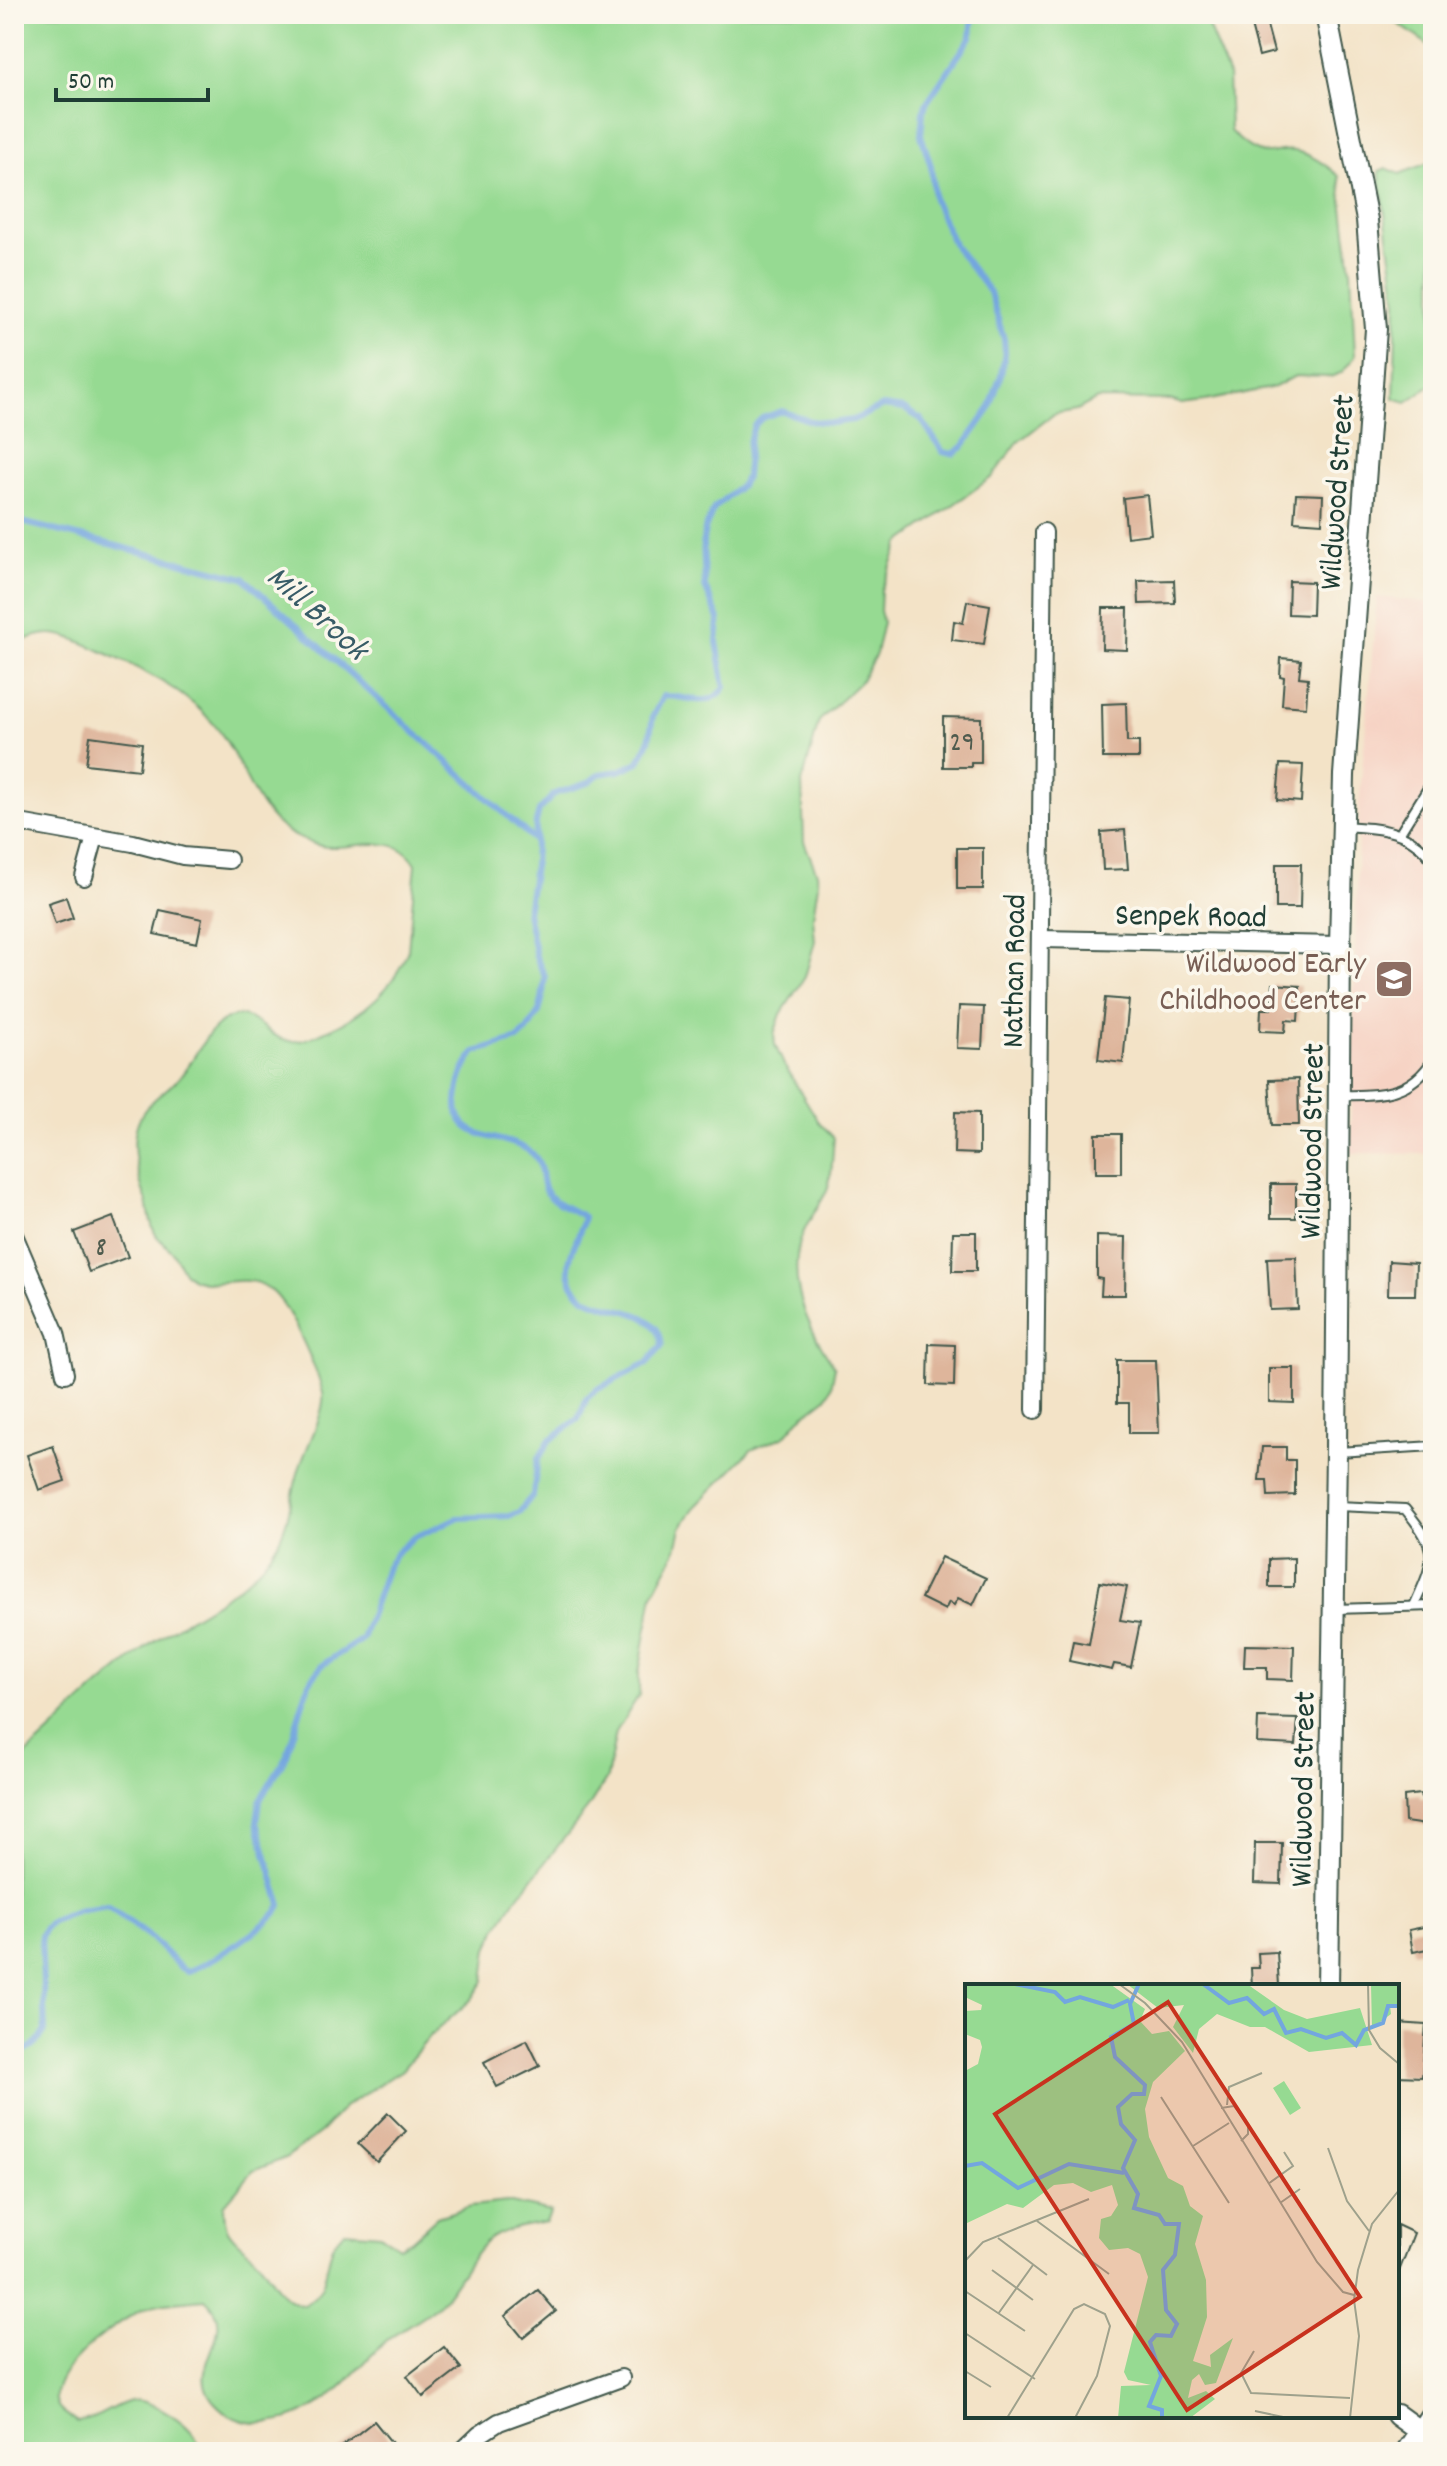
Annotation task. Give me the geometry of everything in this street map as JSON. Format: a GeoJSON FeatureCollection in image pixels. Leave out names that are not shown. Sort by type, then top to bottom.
{"type":"FeatureCollection","features":[{"type":"Feature","properties":{"kind":"street","name":"Wildwood Street"},"geometry":{"type":"LineString","coordinates":[[1326,14],[1367,220],[1376,329],[1344,775],[1328,1984]]}},
{"type":"Feature","properties":{"kind":"street","name":"Nathan Road"},"geometry":{"type":"LineString","coordinates":[[1035,1410],[1044,532]]}},
{"type":"Feature","properties":{"kind":"street"},"geometry":{"type":"LineString","coordinates":[[14,822],[183,856],[229,860]]}},
{"type":"Feature","properties":{"kind":"street"},"geometry":{"type":"LineString","coordinates":[[84,877],[95,837]]}},
{"type":"Feature","properties":{"kind":"street","name":"Senpek Road"},"geometry":{"type":"LineString","coordinates":[[1041,939],[1340,945]]}},
{"type":"Feature","properties":{"kind":"street"},"geometry":{"type":"LineString","coordinates":[[14,1235],[56,1333],[65,1374]]}},
{"type":"Feature","properties":{"kind":"street"},"geometry":{"type":"LineString","coordinates":[[461,2452],[499,2422],[621,2378]]}},
{"type":"Feature","properties":{"kind":"street"},"geometry":{"type":"LineString","coordinates":[[1406,2452],[1433,2412]]}},
{"type":"Feature","properties":{"kind":"street"},"geometry":{"type":"LineString","coordinates":[[1399,2416],[1419,2431]]}},
{"type":"Feature","properties":{"kind":"lane"},"geometry":{"type":"LineString","coordinates":[[1400,833],[1433,780]]}},
{"type":"Feature","properties":{"kind":"lane"},"geometry":{"type":"LineString","coordinates":[[1343,826],[1400,833],[1418,844],[1433,862]]}},
{"type":"Feature","properties":{"kind":"lane"},"geometry":{"type":"LineString","coordinates":[[1340,1095],[1379,1096],[1396,1092],[1419,1077],[1433,1059]]}},
{"type":"Feature","properties":{"kind":"lane"},"geometry":{"type":"LineString","coordinates":[[1336,1452],[1433,1446]]}},
{"type":"Feature","properties":{"kind":"lane"},"geometry":{"type":"LineString","coordinates":[[1336,1506],[1405,1509],[1417,1524],[1432,1548],[1429,1572],[1414,1606]]}},
{"type":"Feature","properties":{"kind":"lane"},"geometry":{"type":"LineString","coordinates":[[1334,1609],[1433,1606]]}},
{"type":"Feature","properties":{"kind":"shaded area","name":"Wildwood Early Childhood Center"},"geometry":{"type":"Polygon","coordinates":[[[1377,597],[1433,603],[1433,1154],[1350,1153],[1359,806],[1377,597]]]}},
{"type":"Feature","properties":{"kind":"green space"},"geometry":{"type":"Polygon","coordinates":[[[14,14],[1205,14],[1228,74],[1230,131],[1253,149],[1269,153],[1288,150],[1301,152],[1339,176],[1351,270],[1355,357],[1341,373],[1330,377],[1295,376],[1275,387],[1182,404],[1170,400],[1097,399],[1077,410],[1054,414],[1018,442],[992,477],[900,543],[881,590],[883,622],[876,654],[860,682],[819,721],[802,783],[804,842],[817,873],[818,884],[813,917],[815,941],[805,977],[781,1014],[774,1034],[775,1045],[784,1065],[819,1122],[834,1138],[828,1186],[802,1236],[796,1271],[808,1321],[835,1367],[831,1388],[826,1398],[799,1419],[785,1436],[751,1450],[694,1508],[681,1528],[675,1553],[653,1594],[639,1672],[639,1695],[616,1732],[607,1778],[588,1808],[497,1928],[488,1948],[484,1981],[472,1999],[431,2035],[402,2070],[344,2107],[322,2131],[285,2158],[253,2171],[224,2205],[225,2221],[231,2234],[255,2257],[281,2292],[304,2305],[320,2288],[332,2249],[345,2231],[380,2234],[399,2247],[437,2217],[471,2206],[507,2202],[551,2212],[546,2222],[508,2230],[488,2240],[438,2304],[386,2341],[327,2399],[297,2416],[281,2421],[248,2422],[233,2417],[219,2407],[208,2393],[204,2379],[218,2325],[216,2312],[205,2299],[158,2304],[144,2309],[104,2334],[64,2374],[58,2387],[57,2404],[77,2422],[130,2401],[145,2402],[162,2409],[185,2425],[203,2452],[14,2452],[14,1768],[83,1700],[126,1663],[236,1589],[266,1560],[282,1534],[298,1473],[322,1409],[323,1393],[315,1370],[295,1326],[274,1293],[255,1282],[196,1280],[185,1272],[158,1237],[152,1226],[138,1172],[135,1134],[144,1111],[178,1079],[210,1033],[226,1019],[243,1016],[279,1038],[299,1041],[335,1027],[374,1001],[394,978],[408,950],[416,864],[408,854],[388,845],[323,846],[301,839],[280,826],[259,802],[229,745],[208,718],[181,694],[150,675],[89,645],[62,636],[40,635],[14,644],[14,14]]]}},
{"type":"Feature","properties":{"kind":"green space"},"geometry":{"type":"Polygon","coordinates":[[[1384,14],[1433,14],[1433,48],[1384,14]]]}},
{"type":"Feature","properties":{"kind":"green space"},"geometry":{"type":"Polygon","coordinates":[[[1433,161],[1433,384],[1407,402],[1394,398],[1397,300],[1379,171],[1386,168],[1400,174],[1433,161]]]}},
{"type":"Feature","properties":{"kind":"building"},"geometry":{"type":"Polygon","coordinates":[[[1248,14],[1264,14],[1274,52],[1259,56],[1248,14]]]}},
{"type":"Feature","properties":{"kind":"building"},"geometry":{"type":"Polygon","coordinates":[[[1296,494],[1323,495],[1322,523],[1294,521],[1296,494]]]}},
{"type":"Feature","properties":{"kind":"building"},"geometry":{"type":"Polygon","coordinates":[[[1147,495],[1151,534],[1127,537],[1123,498],[1147,495]]]}},
{"type":"Feature","properties":{"kind":"building"},"geometry":{"type":"Polygon","coordinates":[[[1174,580],[1175,603],[1139,604],[1138,581],[1174,580]]]}},
{"type":"Feature","properties":{"kind":"building"},"geometry":{"type":"Polygon","coordinates":[[[1289,581],[1313,582],[1312,615],[1288,614],[1289,581]]]}},
{"type":"Feature","properties":{"kind":"building"},"geometry":{"type":"Polygon","coordinates":[[[967,601],[990,605],[984,644],[952,640],[954,621],[963,623],[967,601]]]}},
{"type":"Feature","properties":{"kind":"building"},"geometry":{"type":"Polygon","coordinates":[[[1103,608],[1128,608],[1127,650],[1102,649],[1103,608]]]}},
{"type":"Feature","properties":{"kind":"building"},"geometry":{"type":"Polygon","coordinates":[[[1281,658],[1301,660],[1299,677],[1308,678],[1306,707],[1282,705],[1284,677],[1280,676],[1281,658]]]}},
{"type":"Feature","properties":{"kind":"building"},"geometry":{"type":"Polygon","coordinates":[[[1126,703],[1127,742],[1139,742],[1139,758],[1103,758],[1102,704],[1126,703]]]}},
{"type":"Feature","properties":{"kind":"building"},"geometry":{"type":"Polygon","coordinates":[[[943,717],[981,718],[981,763],[971,763],[971,767],[943,767],[943,717]]]}},
{"type":"Feature","properties":{"kind":"building"},"geometry":{"type":"Polygon","coordinates":[[[90,736],[142,743],[139,770],[86,764],[90,736]]]}},
{"type":"Feature","properties":{"kind":"building"},"geometry":{"type":"Polygon","coordinates":[[[1280,764],[1303,765],[1301,802],[1277,800],[1280,764]]]}},
{"type":"Feature","properties":{"kind":"building"},"geometry":{"type":"Polygon","coordinates":[[[1125,830],[1128,869],[1103,870],[1101,832],[1125,830]]]}},
{"type":"Feature","properties":{"kind":"building"},"geometry":{"type":"Polygon","coordinates":[[[957,848],[983,848],[983,889],[957,889],[957,848]]]}},
{"type":"Feature","properties":{"kind":"building"},"geometry":{"type":"Polygon","coordinates":[[[1276,864],[1301,864],[1300,908],[1276,908],[1276,864]]]}},
{"type":"Feature","properties":{"kind":"building"},"geometry":{"type":"Polygon","coordinates":[[[66,897],[73,918],[55,924],[48,903],[66,897]]]}},
{"type":"Feature","properties":{"kind":"building"},"geometry":{"type":"Polygon","coordinates":[[[160,910],[202,919],[197,943],[154,934],[160,910]]]}},
{"type":"Feature","properties":{"kind":"building"},"geometry":{"type":"Polygon","coordinates":[[[1273,984],[1300,986],[1298,1021],[1286,1020],[1285,1032],[1260,1031],[1261,1009],[1271,1009],[1273,984]]]}},
{"type":"Feature","properties":{"kind":"building"},"geometry":{"type":"Polygon","coordinates":[[[1105,998],[1129,1000],[1123,1063],[1098,1060],[1105,998]]]}},
{"type":"Feature","properties":{"kind":"building"},"geometry":{"type":"Polygon","coordinates":[[[959,1006],[984,1007],[982,1049],[957,1048],[959,1006]]]}},
{"type":"Feature","properties":{"kind":"building"},"geometry":{"type":"Polygon","coordinates":[[[1298,1079],[1299,1125],[1272,1125],[1269,1080],[1298,1079]]]}},
{"type":"Feature","properties":{"kind":"building"},"geometry":{"type":"Polygon","coordinates":[[[955,1112],[979,1113],[979,1154],[954,1153],[955,1112]]]}},
{"type":"Feature","properties":{"kind":"building"},"geometry":{"type":"Polygon","coordinates":[[[1096,1134],[1121,1134],[1121,1173],[1096,1173],[1096,1134]]]}},
{"type":"Feature","properties":{"kind":"building"},"geometry":{"type":"Polygon","coordinates":[[[1271,1184],[1296,1184],[1296,1218],[1271,1218],[1271,1184]]]}},
{"type":"Feature","properties":{"kind":"building"},"geometry":{"type":"Polygon","coordinates":[[[113,1217],[128,1257],[89,1272],[74,1232],[113,1217]]]}},
{"type":"Feature","properties":{"kind":"building"},"geometry":{"type":"Polygon","coordinates":[[[953,1232],[976,1232],[976,1271],[952,1271],[953,1232]]]}},
{"type":"Feature","properties":{"kind":"building"},"geometry":{"type":"Polygon","coordinates":[[[1097,1236],[1126,1237],[1125,1295],[1101,1295],[1102,1279],[1097,1278],[1097,1236]]]}},
{"type":"Feature","properties":{"kind":"building"},"geometry":{"type":"Polygon","coordinates":[[[1296,1257],[1298,1309],[1270,1310],[1267,1258],[1296,1257]]]}},
{"type":"Feature","properties":{"kind":"building"},"geometry":{"type":"Polygon","coordinates":[[[1389,1261],[1416,1263],[1415,1295],[1388,1295],[1389,1261]]]}},
{"type":"Feature","properties":{"kind":"building"},"geometry":{"type":"Polygon","coordinates":[[[929,1344],[955,1345],[954,1386],[928,1385],[929,1344]]]}},
{"type":"Feature","properties":{"kind":"building"},"geometry":{"type":"Polygon","coordinates":[[[1117,1360],[1156,1360],[1159,1433],[1129,1433],[1129,1403],[1117,1403],[1117,1360]]]}},
{"type":"Feature","properties":{"kind":"building"},"geometry":{"type":"Polygon","coordinates":[[[1269,1368],[1294,1368],[1294,1403],[1269,1402],[1269,1368]]]}},
{"type":"Feature","properties":{"kind":"building"},"geometry":{"type":"Polygon","coordinates":[[[53,1446],[65,1481],[39,1490],[27,1455],[53,1446]]]}},
{"type":"Feature","properties":{"kind":"building"},"geometry":{"type":"Polygon","coordinates":[[[1262,1447],[1286,1447],[1286,1460],[1295,1460],[1295,1495],[1268,1496],[1267,1480],[1259,1480],[1262,1447]]]}},
{"type":"Feature","properties":{"kind":"building"},"geometry":{"type":"Polygon","coordinates":[[[941,1557],[986,1578],[973,1605],[958,1598],[954,1605],[949,1602],[945,1610],[921,1598],[941,1557]]]}},
{"type":"Feature","properties":{"kind":"building"},"geometry":{"type":"Polygon","coordinates":[[[1294,1558],[1294,1587],[1269,1587],[1269,1559],[1294,1558]]]}},
{"type":"Feature","properties":{"kind":"building"},"geometry":{"type":"Polygon","coordinates":[[[1100,1582],[1127,1587],[1120,1620],[1140,1623],[1131,1667],[1114,1664],[1112,1670],[1069,1661],[1073,1641],[1089,1644],[1100,1582]]]}},
{"type":"Feature","properties":{"kind":"building"},"geometry":{"type":"Polygon","coordinates":[[[1245,1645],[1294,1646],[1293,1680],[1267,1679],[1267,1667],[1244,1667],[1245,1645]]]}},
{"type":"Feature","properties":{"kind":"building"},"geometry":{"type":"Polygon","coordinates":[[[1258,1718],[1298,1719],[1296,1745],[1257,1743],[1258,1718]]]}},
{"type":"Feature","properties":{"kind":"building"},"geometry":{"type":"Polygon","coordinates":[[[1420,1794],[1421,1798],[1433,1798],[1433,1826],[1405,1822],[1404,1796],[1420,1794]]]}},
{"type":"Feature","properties":{"kind":"building"},"geometry":{"type":"Polygon","coordinates":[[[1255,1843],[1282,1843],[1281,1884],[1254,1883],[1255,1843]]]}},
{"type":"Feature","properties":{"kind":"building"},"geometry":{"type":"Polygon","coordinates":[[[1433,1925],[1433,1948],[1413,1952],[1409,1930],[1433,1925]]]}},
{"type":"Feature","properties":{"kind":"building"},"geometry":{"type":"Polygon","coordinates":[[[1277,1952],[1279,1984],[1252,1984],[1251,1968],[1259,1968],[1258,1953],[1277,1952]]]}},
{"type":"Feature","properties":{"kind":"building"},"geometry":{"type":"Polygon","coordinates":[[[1399,2023],[1426,2025],[1422,2077],[1399,2076],[1399,2023]]]}},
{"type":"Feature","properties":{"kind":"building"},"geometry":{"type":"Polygon","coordinates":[[[527,2040],[540,2066],[497,2087],[484,2062],[527,2040]]]}},
{"type":"Feature","properties":{"kind":"building"},"geometry":{"type":"Polygon","coordinates":[[[388,2113],[406,2131],[377,2162],[358,2144],[388,2113]]]}},
{"type":"Feature","properties":{"kind":"building"},"geometry":{"type":"Polygon","coordinates":[[[1399,2226],[1414,2233],[1399,2271],[1399,2226]]]}},
{"type":"Feature","properties":{"kind":"building"},"geometry":{"type":"Polygon","coordinates":[[[538,2290],[556,2311],[523,2338],[505,2316],[538,2290]]]}},
{"type":"Feature","properties":{"kind":"building"},"geometry":{"type":"Polygon","coordinates":[[[444,2347],[461,2368],[423,2397],[407,2376],[444,2347]]]}},
{"type":"Feature","properties":{"kind":"building"},"geometry":{"type":"Polygon","coordinates":[[[374,2421],[392,2443],[381,2452],[335,2452],[374,2421]]]}},
{"type":"Feature","properties":{"kind":"waterway"},"geometry":{"type":"LineString","coordinates":[[14,2054],[33,2047],[45,2031],[41,1936],[50,1922],[77,1911],[107,1906],[150,1937],[181,1968],[188,1971],[209,1961],[267,1922],[281,1905],[257,1822],[260,1800],[287,1755],[309,1683],[322,1665],[362,1639],[387,1567],[396,1553],[413,1538],[457,1518],[509,1516],[519,1512],[533,1495],[538,1460],[549,1441],[578,1419],[587,1398],[596,1390],[647,1363],[662,1345],[657,1329],[646,1319],[632,1312],[599,1304],[574,1287],[569,1263],[584,1217],[547,1193],[539,1162],[533,1154],[523,1147],[475,1132],[465,1125],[459,1116],[457,1103],[460,1082],[475,1052],[518,1039],[539,1012],[545,977],[536,957],[527,912],[539,811],[554,794],[588,783],[599,774],[619,771],[639,762],[649,741],[653,716],[663,696],[705,700],[719,694],[725,687],[717,642],[719,619],[705,587],[703,540],[714,508],[746,477],[749,442],[754,426],[762,418],[782,411],[811,421],[831,423],[853,420],[883,406],[904,409],[921,419],[943,452],[953,454],[963,447],[989,410],[1001,375],[1004,339],[990,293],[954,245],[934,200],[931,166],[921,135],[927,102],[971,37],[973,14]]}},
{"type":"Feature","properties":{"kind":"waterway","name":"Mill Brook"},"geometry":{"type":"LineString","coordinates":[[14,520],[244,578],[534,840]]}},
{"type":"Feature","properties":{"kind":"place","name":"Wildwood Early Childhood Center"},"geometry":{"type":"Point","coordinates":[1394,979]}}]}
